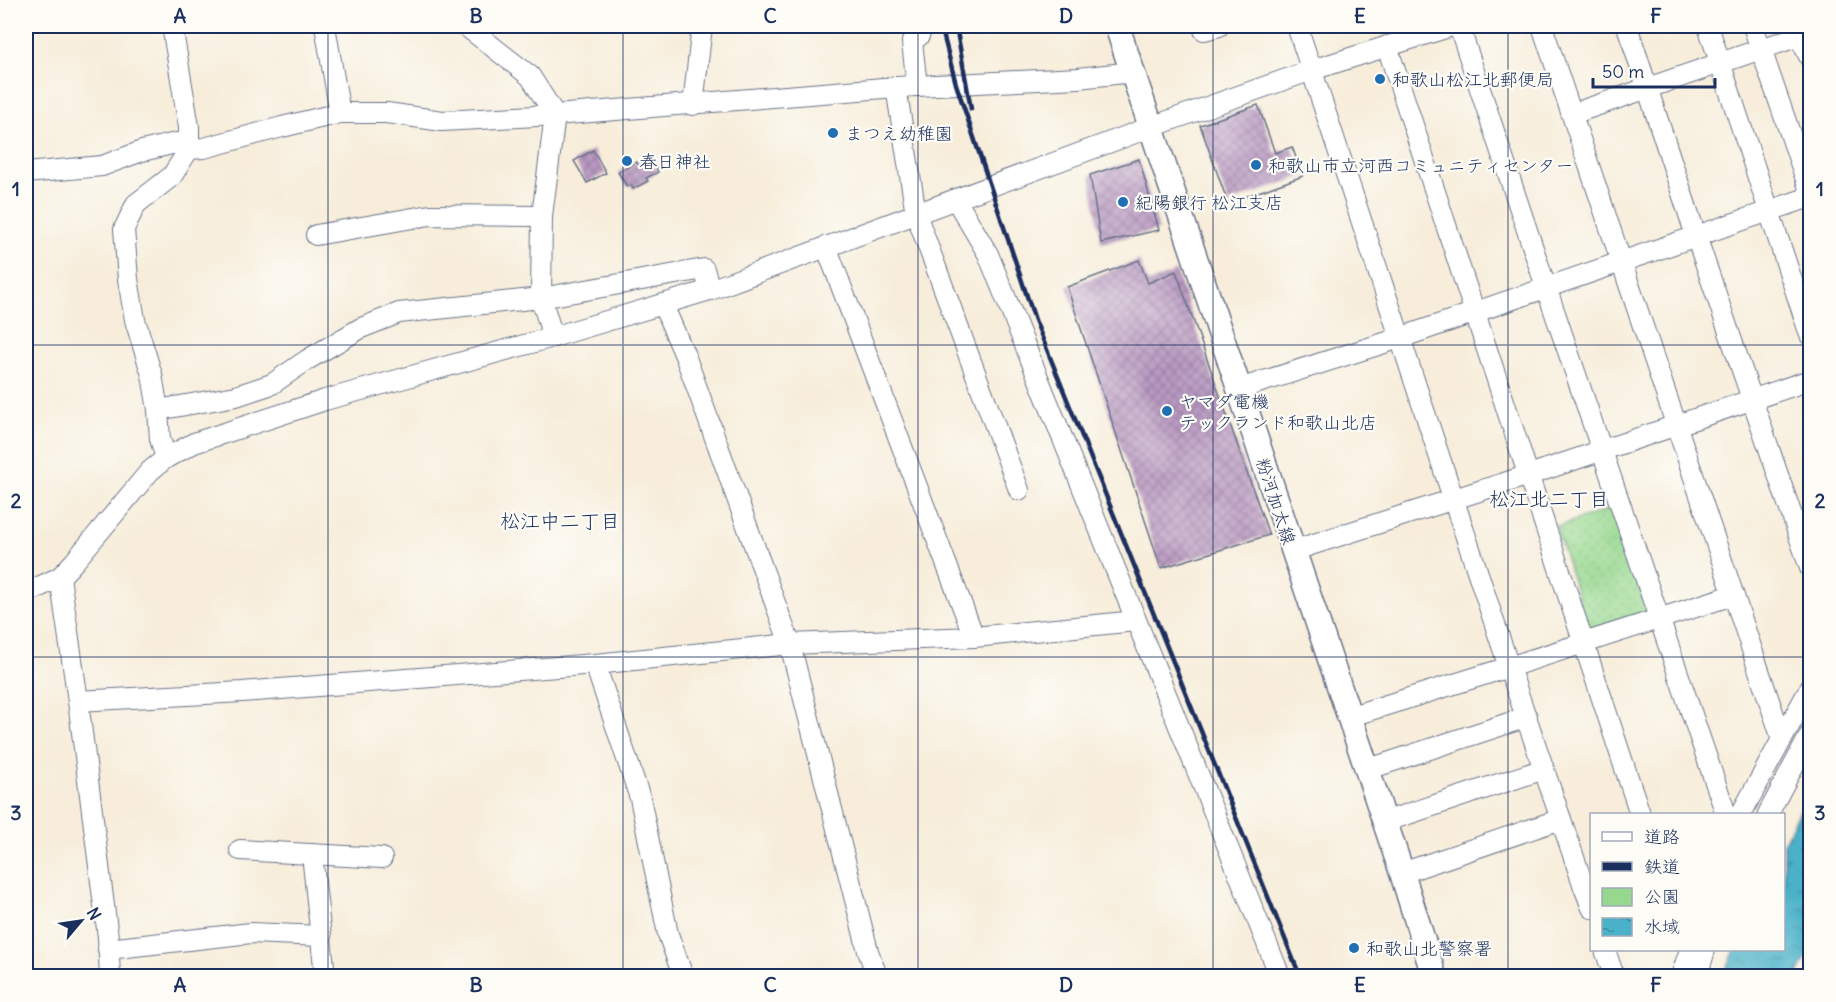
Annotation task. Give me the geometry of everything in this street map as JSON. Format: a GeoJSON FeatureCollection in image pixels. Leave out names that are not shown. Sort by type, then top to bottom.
{"type":"FeatureCollection","features":[{"type":"Feature","properties":{"kind":"main road","name":"粉河加太線"},"geometry":{"type":"LineString","coordinates":[[1117,26],[1402,873],[1434,976]]}},
{"type":"Feature","properties":{"kind":"street"},"geometry":{"type":"LineString","coordinates":[[166,458],[160,439],[152,375],[135,320],[128,279],[124,229],[136,204],[172,176],[189,148],[189,128],[172,26]]}},
{"type":"Feature","properties":{"kind":"street"},"geometry":{"type":"LineString","coordinates":[[325,26],[340,113]]}},
{"type":"Feature","properties":{"kind":"street"},"geometry":{"type":"LineString","coordinates":[[466,26],[530,76],[555,115],[542,216],[541,298],[553,337]]}},
{"type":"Feature","properties":{"kind":"street"},"geometry":{"type":"LineString","coordinates":[[693,105],[702,26]]}},
{"type":"Feature","properties":{"kind":"street"},"geometry":{"type":"LineString","coordinates":[[917,86],[912,42],[920,36],[922,26]]}},
{"type":"Feature","properties":{"kind":"street"},"geometry":{"type":"LineString","coordinates":[[1297,26],[1509,667],[1561,819],[1588,885]]}},
{"type":"Feature","properties":{"kind":"street"},"geometry":{"type":"LineString","coordinates":[[26,593],[60,577],[150,471],[166,458],[194,443],[325,400],[553,337],[711,290],[1151,126],[1312,70],[1452,26]]}},
{"type":"Feature","properties":{"kind":"street"},"geometry":{"type":"LineString","coordinates":[[1459,26],[1658,619],[1726,813]]}},
{"type":"Feature","properties":{"kind":"street"},"geometry":{"type":"LineString","coordinates":[[1542,26],[1782,739]]}},
{"type":"Feature","properties":{"kind":"street"},"geometry":{"type":"LineString","coordinates":[[1627,26],[1695,236],[1810,568]]}},
{"type":"Feature","properties":{"kind":"street"},"geometry":{"type":"LineString","coordinates":[[1708,26],[1810,335]]}},
{"type":"Feature","properties":{"kind":"street"},"geometry":{"type":"LineString","coordinates":[[1753,26],[1810,191]]}},
{"type":"Feature","properties":{"kind":"street"},"geometry":{"type":"LineString","coordinates":[[1572,114],[1761,49],[1797,31],[1810,58]]}},
{"type":"Feature","properties":{"kind":"street"},"geometry":{"type":"LineString","coordinates":[[1387,46],[1640,813]]}},
{"type":"Feature","properties":{"kind":"street"},"geometry":{"type":"LineString","coordinates":[[26,173],[102,166],[142,151],[176,143],[189,148],[204,148],[282,126],[340,113],[387,113],[442,121],[693,105],[896,87],[1078,78],[1133,72]]}},
{"type":"Feature","properties":{"kind":"street"},"geometry":{"type":"LineString","coordinates":[[896,87],[916,214],[1019,490]]}},
{"type":"Feature","properties":{"kind":"street"},"geometry":{"type":"LineString","coordinates":[[1239,389],[1400,338],[1810,197]]}},
{"type":"Feature","properties":{"kind":"street"},"geometry":{"type":"LineString","coordinates":[[956,200],[988,254],[1280,976]]}},
{"type":"Feature","properties":{"kind":"street"},"geometry":{"type":"LineString","coordinates":[[316,234],[430,216],[542,216]]}},
{"type":"Feature","properties":{"kind":"street"},"geometry":{"type":"LineString","coordinates":[[826,246],[974,637]]}},
{"type":"Feature","properties":{"kind":"street"},"geometry":{"type":"LineString","coordinates":[[158,410],[236,396],[272,384],[361,328],[399,314],[541,298],[704,269],[711,290]]}},
{"type":"Feature","properties":{"kind":"street"},"geometry":{"type":"LineString","coordinates":[[663,305],[686,358],[790,644],[868,951],[877,976]]}},
{"type":"Feature","properties":{"kind":"street"},"geometry":{"type":"LineString","coordinates":[[1292,551],[1529,475],[1810,380]]}},
{"type":"Feature","properties":{"kind":"street"},"geometry":{"type":"LineString","coordinates":[[60,577],[78,701],[110,976]]}},
{"type":"Feature","properties":{"kind":"street"},"geometry":{"type":"LineString","coordinates":[[1348,717],[1733,595]]}},
{"type":"Feature","properties":{"kind":"street"},"geometry":{"type":"LineString","coordinates":[[78,701],[242,692],[595,664],[790,644],[974,637],[1136,621]]}},
{"type":"Feature","properties":{"kind":"street"},"geometry":{"type":"LineString","coordinates":[[595,664],[640,798],[668,933],[683,976]]}},
{"type":"Feature","properties":{"kind":"street"},"geometry":{"type":"LineString","coordinates":[[1742,813],[1810,688]]}},
{"type":"Feature","properties":{"kind":"street"},"geometry":{"type":"LineString","coordinates":[[1366,770],[1527,717]]}},
{"type":"Feature","properties":{"kind":"street"},"geometry":{"type":"LineString","coordinates":[[1769,813],[1810,735]]}},
{"type":"Feature","properties":{"kind":"street"},"geometry":{"type":"LineString","coordinates":[[1384,822],[1544,769]]}},
{"type":"Feature","properties":{"kind":"street"},"geometry":{"type":"LineString","coordinates":[[1402,873],[1561,819]]}},
{"type":"Feature","properties":{"kind":"street"},"geometry":{"type":"LineString","coordinates":[[240,850],[382,858]]}},
{"type":"Feature","properties":{"kind":"street"},"geometry":{"type":"LineString","coordinates":[[312,854],[325,976]]}},
{"type":"Feature","properties":{"kind":"street"},"geometry":{"type":"LineString","coordinates":[[108,950],[252,933],[321,936]]}},
{"type":"Feature","properties":{"kind":"street"},"geometry":{"type":"LineString","coordinates":[[1605,951],[1614,976]]}},
{"type":"Feature","properties":{"kind":"street"},"geometry":{"type":"LineString","coordinates":[[1681,976],[1690,951]]}},
{"type":"Feature","properties":{"kind":"street"},"geometry":{"type":"LineString","coordinates":[[1697,976],[1705,951]]}},
{"type":"Feature","properties":{"kind":"green space"},"geometry":{"type":"Polygon","coordinates":[[[1612,508],[1647,609],[1645,614],[1593,632],[1588,629],[1556,527],[1612,508]]]}},
{"type":"Feature","properties":{"kind":"water"},"geometry":{"type":"Polygon","coordinates":[[[1810,791],[1810,950],[1797,976],[1723,976],[1735,951],[1785,951],[1785,840],[1810,791]]]}},
{"type":"Feature","properties":{"kind":"building","name":"和歌山市立河西コミュニティセンター"},"geometry":{"type":"Polygon","coordinates":[[[1258,105],[1275,153],[1292,147],[1303,176],[1228,203],[1200,125],[1258,105]]]}},
{"type":"Feature","properties":{"kind":"building"},"geometry":{"type":"Polygon","coordinates":[[[593,150],[606,173],[587,183],[574,161],[593,150]]]}},
{"type":"Feature","properties":{"kind":"building"},"geometry":{"type":"Polygon","coordinates":[[[651,159],[658,172],[646,178],[648,181],[633,189],[631,185],[627,187],[618,172],[637,162],[639,166],[651,159]]]}},
{"type":"Feature","properties":{"kind":"building","name":"紀陽銀行 松江支店"},"geometry":{"type":"Polygon","coordinates":[[[1139,159],[1159,230],[1101,243],[1090,175],[1139,159]]]}},
{"type":"Feature","properties":{"kind":"building","name":"ヤマダ電機 テックランド和歌山北店"},"geometry":{"type":"Polygon","coordinates":[[[1139,260],[1148,283],[1176,271],[1269,535],[1161,568],[1067,287],[1139,260]]]}},
{"type":"Feature","properties":{"kind":"railway"},"geometry":{"type":"LineString","coordinates":[[941,26],[956,84],[1035,320],[1300,976]]}},
{"type":"Feature","properties":{"kind":"railway"},"geometry":{"type":"LineString","coordinates":[[956,26],[971,109]]}},
{"type":"Feature","properties":{"kind":"place","name":"和歌山松江北郵便局"},"geometry":{"type":"Point","coordinates":[1380,79]}},
{"type":"Feature","properties":{"kind":"place","name":"まつえ幼稚園"},"geometry":{"type":"Point","coordinates":[833,133]}},
{"type":"Feature","properties":{"kind":"place","name":"春日神社"},"geometry":{"type":"Point","coordinates":[627,161]}},
{"type":"Feature","properties":{"kind":"place","name":"和歌山市立河西コミュニティセンター"},"geometry":{"type":"Point","coordinates":[1256,165]}},
{"type":"Feature","properties":{"kind":"place","name":"紀陽銀行 松江支店"},"geometry":{"type":"Point","coordinates":[1123,202]}},
{"type":"Feature","properties":{"kind":"place","name":"ヤマダ電機 テックランド和歌山北店"},"geometry":{"type":"Point","coordinates":[1167,411]}},
{"type":"Feature","properties":{"kind":"place","name":"和歌山北警察署"},"geometry":{"type":"Point","coordinates":[1354,948]}},
{"type":"Feature","properties":{"kind":"district","name":"松江北二丁目"},"geometry":{"type":"Point","coordinates":[1549,498]}},
{"type":"Feature","properties":{"kind":"district","name":"松江中二丁目"},"geometry":{"type":"Point","coordinates":[560,520]}}]}
